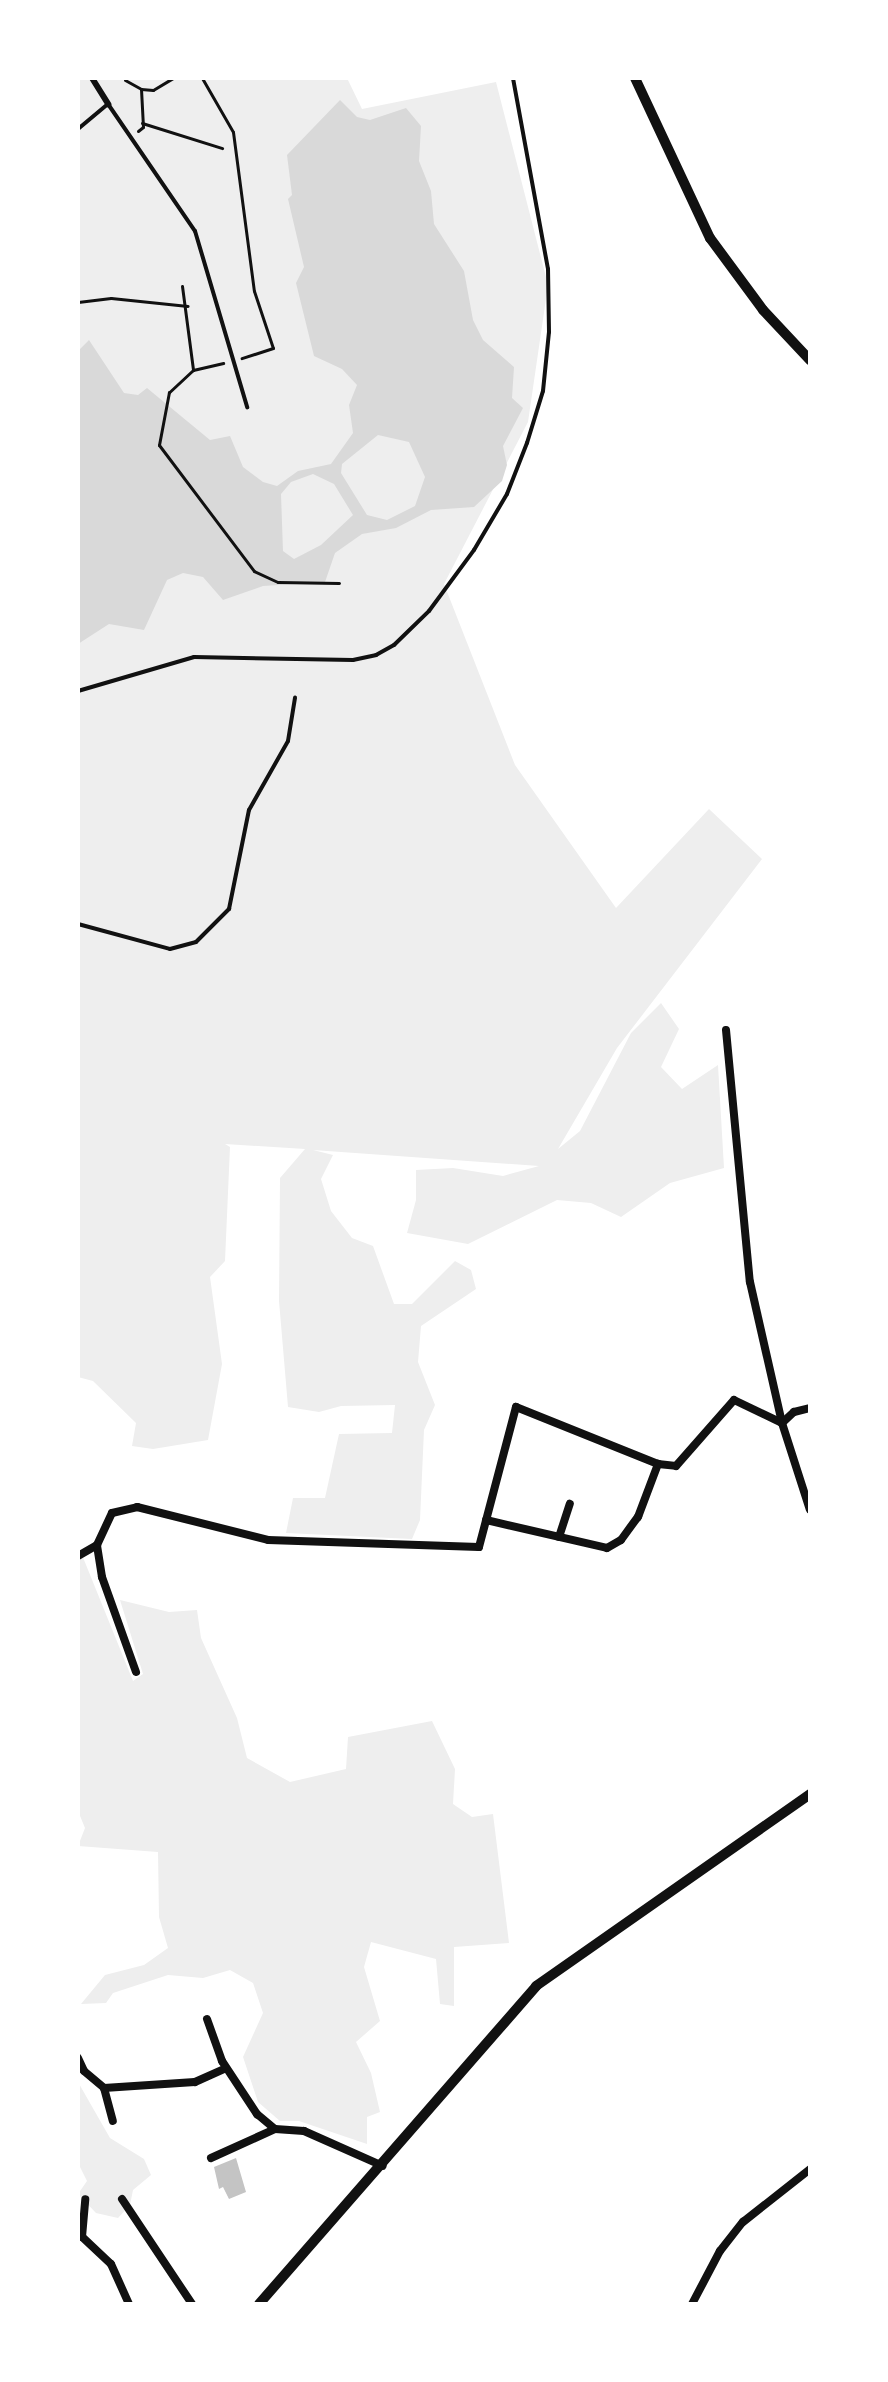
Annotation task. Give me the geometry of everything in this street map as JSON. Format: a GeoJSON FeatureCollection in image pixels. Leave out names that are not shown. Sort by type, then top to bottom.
{"type":"FeatureCollection","features":[{"type":"Feature","properties":{"kind":"street"},"geometry":{"type":"LineString","coordinates":[[92,78],[108,104]]}},
{"type":"Feature","properties":{"kind":"street"},"geometry":{"type":"LineString","coordinates":[[635,78],[710,238],[763,310],[810,360]]}},
{"type":"Feature","properties":{"kind":"street"},"geometry":{"type":"LineString","coordinates":[[726,1030],[750,1282],[782,1423],[810,1510]]}},
{"type":"Feature","properties":{"kind":"street"},"geometry":{"type":"LineString","coordinates":[[136,1672],[102,1577],[97,1545],[112,1513],[137,1507],[268,1540],[479,1547],[516,1407],[658,1464],[676,1466],[734,1400],[782,1423]]}},
{"type":"Feature","properties":{"kind":"street"},"geometry":{"type":"LineString","coordinates":[[782,1423],[794,1412],[810,1408]]}},
{"type":"Feature","properties":{"kind":"street"},"geometry":{"type":"LineString","coordinates":[[486,1520],[607,1548],[621,1540],[638,1517],[658,1464]]}},
{"type":"Feature","properties":{"kind":"street"},"geometry":{"type":"LineString","coordinates":[[559,1537],[570,1504]]}},
{"type":"Feature","properties":{"kind":"street"},"geometry":{"type":"LineString","coordinates":[[78,1556],[97,1545]]}},
{"type":"Feature","properties":{"kind":"street"},"geometry":{"type":"LineString","coordinates":[[259,2304],[383,2166],[536,1986],[810,1794]]}},
{"type":"Feature","properties":{"kind":"street"},"geometry":{"type":"LineString","coordinates":[[207,2019],[226,2068],[257,2114],[275,2129]]}},
{"type":"Feature","properties":{"kind":"street"},"geometry":{"type":"LineString","coordinates":[[78,2058],[84,2071],[104,2088],[113,2121]]}},
{"type":"Feature","properties":{"kind":"street"},"geometry":{"type":"LineString","coordinates":[[104,2088],[195,2082],[226,2068]]}},
{"type":"Feature","properties":{"kind":"street"},"geometry":{"type":"LineString","coordinates":[[211,2158],[275,2129],[304,2131],[383,2166]]}},
{"type":"Feature","properties":{"kind":"street"},"geometry":{"type":"LineString","coordinates":[[692,2304],[720,2251],[743,2222],[810,2169]]}},
{"type":"Feature","properties":{"kind":"street"},"geometry":{"type":"LineString","coordinates":[[85,2199],[80,2235],[111,2264],[129,2304]]}},
{"type":"Feature","properties":{"kind":"street"},"geometry":{"type":"LineString","coordinates":[[122,2199],[192,2304]]}},
{"type":"Feature","properties":{"kind":"lane"},"geometry":{"type":"LineString","coordinates":[[78,691],[194,657],[353,660],[376,655],[394,645],[429,611],[474,550],[507,494],[527,443],[543,391],[549,332],[544,240],[513,78]]}},
{"type":"Feature","properties":{"kind":"lane"},"geometry":{"type":"LineString","coordinates":[[78,129],[108,104],[195,231],[247,407]]}},
{"type":"Feature","properties":{"kind":"lane"},"geometry":{"type":"LineString","coordinates":[[78,924],[170,949],[196,942],[229,909],[249,810],[288,741],[295,698]]}},
{"type":"Feature","properties":{"kind":"path"},"geometry":{"type":"LineString","coordinates":[[125,80],[141,89],[153,90],[173,78]]}},
{"type":"Feature","properties":{"kind":"path"},"geometry":{"type":"LineString","coordinates":[[202,78],[233,132],[254,291],[273,348],[193,370],[169,392],[159,445],[254,571],[278,582],[339,583]]}},
{"type":"Feature","properties":{"kind":"path"},"geometry":{"type":"LineString","coordinates":[[131,136],[142,123],[141,89]]}},
{"type":"Feature","properties":{"kind":"path"},"geometry":{"type":"LineString","coordinates":[[142,123],[222,148]]}},
{"type":"Feature","properties":{"kind":"path"},"geometry":{"type":"LineString","coordinates":[[182,286],[188,306],[193,370]]}},
{"type":"Feature","properties":{"kind":"path"},"geometry":{"type":"LineString","coordinates":[[78,302],[111,298],[188,306]]}},
{"type":"Feature","properties":{"kind":"shaded area"},"geometry":{"type":"Polygon","coordinates":[[[78,78],[347,78],[362,109],[496,82],[548,285],[528,422],[444,584],[515,765],[616,908],[709,809],[762,859],[617,1048],[558,1149],[580,1131],[631,1033],[661,1003],[679,1029],[661,1067],[682,1089],[718,1065],[724,1168],[670,1183],[621,1217],[591,1203],[557,1200],[468,1244],[407,1233],[416,1200],[416,1170],[453,1168],[503,1176],[539,1166],[313,1150],[333,1155],[321,1179],[331,1211],[352,1238],[373,1246],[394,1304],[412,1304],[455,1261],[471,1270],[476,1289],[421,1326],[418,1362],[435,1405],[424,1430],[420,1520],[412,1539],[286,1533],[293,1498],[325,1498],[339,1434],[392,1433],[395,1405],[341,1406],[319,1412],[288,1407],[279,1301],[280,1178],[305,1149],[225,1144],[230,1147],[225,1261],[210,1277],[222,1364],[208,1440],[153,1449],[132,1446],[136,1423],[93,1381],[78,1377],[78,78]]]}},
{"type":"Feature","properties":{"kind":"shaded area"},"geometry":{"type":"Polygon","coordinates":[[[340,100],[357,117],[370,120],[406,108],[421,126],[419,161],[431,191],[434,224],[464,271],[473,320],[483,340],[514,367],[512,398],[523,408],[503,446],[507,465],[502,481],[474,507],[431,510],[396,528],[362,534],[335,553],[325,582],[263,586],[223,600],[203,577],[183,573],[167,580],[144,630],[109,624],[78,644],[78,351],[89,340],[124,393],[138,395],[147,388],[210,440],[230,436],[243,467],[263,482],[277,486],[298,471],[331,464],[353,433],[349,405],[357,385],[342,369],[314,356],[296,283],[304,267],[288,199],[292,195],[287,155],[340,100]],[[378,435],[342,464],[341,473],[367,515],[387,520],[415,506],[425,477],[409,442],[378,435]],[[313,474],[291,482],[281,494],[283,551],[294,559],[321,545],[353,515],[334,484],[313,474]]]}},
{"type":"Feature","properties":{"kind":"shaded area"},"geometry":{"type":"Polygon","coordinates":[[[80,1550],[133,1681],[143,1674],[120,1600],[169,1612],[197,1610],[201,1638],[237,1718],[247,1758],[290,1782],[346,1769],[348,1737],[432,1721],[455,1769],[453,1804],[472,1817],[493,1814],[509,1943],[454,1947],[454,2006],[440,2004],[436,1959],[371,1942],[364,1967],[380,2021],[356,2042],[371,2073],[380,2112],[367,2117],[367,2144],[299,2121],[280,2121],[258,2102],[243,2057],[263,2013],[253,1983],[230,1970],[203,1978],[168,1975],[113,1993],[106,2003],[81,2004],[105,1975],[144,1965],[168,1948],[159,1917],[158,1852],[78,1846],[85,1828],[78,1811],[80,1550]]]}},
{"type":"Feature","properties":{"kind":"shaded area"},"geometry":{"type":"Polygon","coordinates":[[[78,2082],[110,2138],[144,2159],[151,2175],[133,2190],[130,2205],[118,2218],[96,2213],[78,2194],[87,2181],[78,2163],[78,2082]]]}},
{"type":"Feature","properties":{"kind":"building"},"geometry":{"type":"Polygon","coordinates":[[[236,2158],[246,2192],[229,2199],[223,2187],[219,2189],[214,2167],[236,2158]]]}}]}
